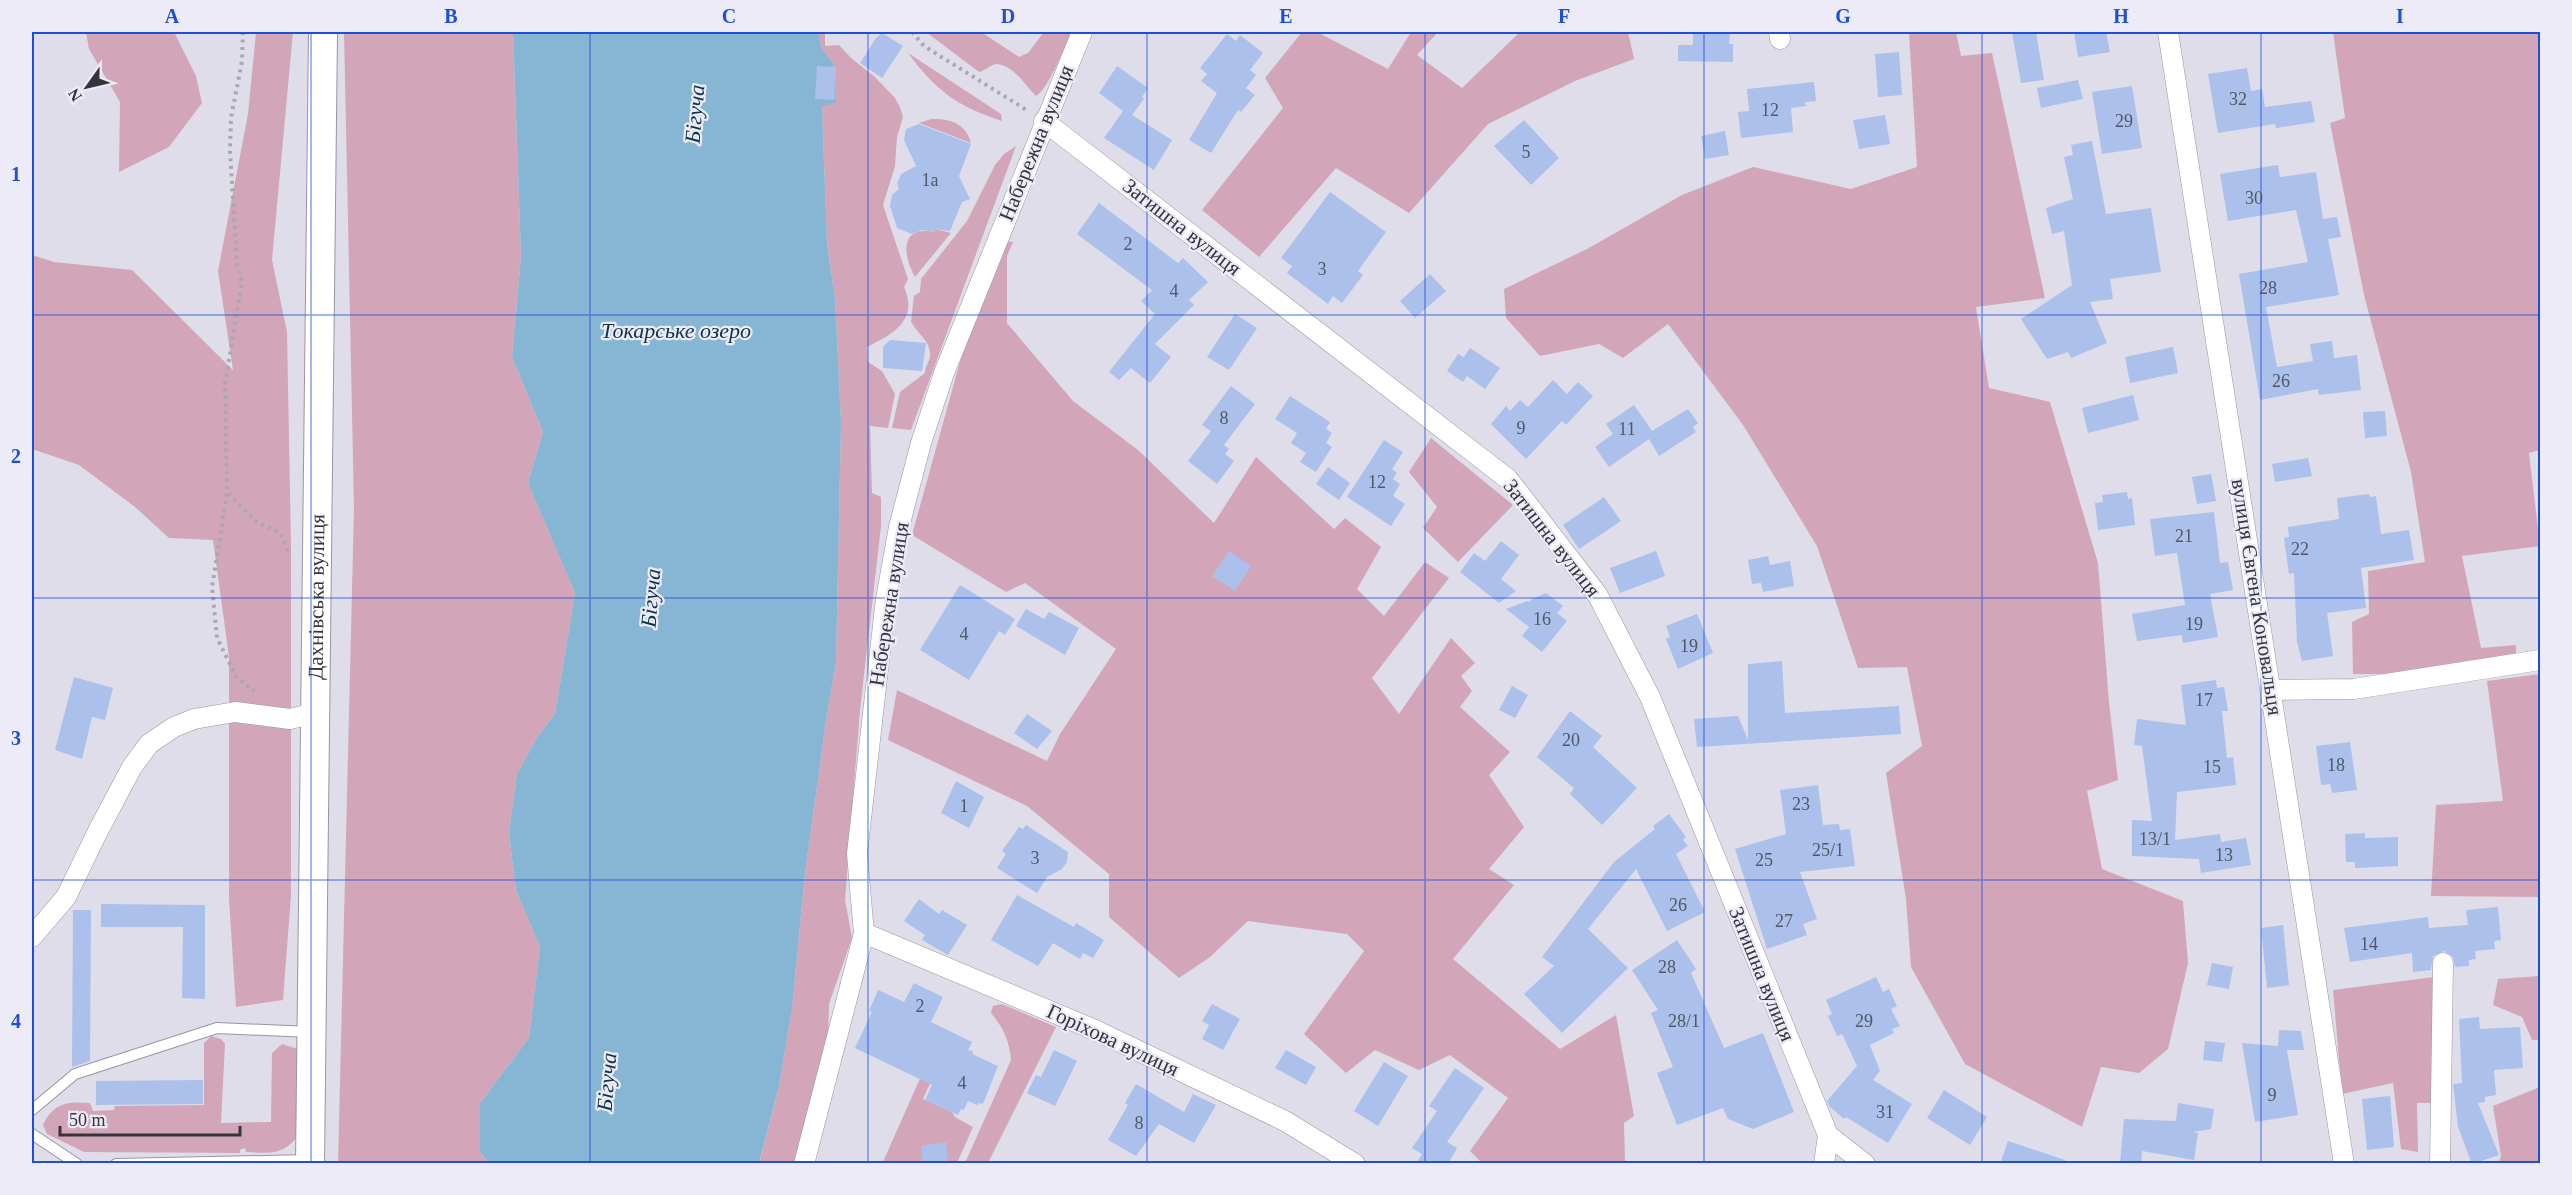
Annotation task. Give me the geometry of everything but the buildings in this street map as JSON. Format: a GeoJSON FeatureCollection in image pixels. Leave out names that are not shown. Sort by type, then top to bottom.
{"type":"FeatureCollection","features":[{"type":"Feature","properties":{"kind":"street","name":"Дахнівська вулиця"},"geometry":{"type":"LineString","coordinates":[[310,1162],[311,1032],[302,716],[323,32]]}},
{"type":"Feature","properties":{"kind":"street","name":"Набережна вулиця"},"geometry":{"type":"LineString","coordinates":[[804,1164],[864,933],[857,854],[886,599],[899,527],[921,443],[944,374],[1044,121],[1082,32]]}},
{"type":"Feature","properties":{"kind":"street","name":"вулиця Євгена Коновальця"},"geometry":{"type":"LineString","coordinates":[[2168,32],[2344,1164]]}},
{"type":"Feature","properties":{"kind":"street","name":"Затишна вулиця"},"geometry":{"type":"LineString","coordinates":[[1044,121],[1508,479],[1597,594],[1650,697],[1828,1135],[1865,1164]]}},
{"type":"Feature","properties":{"kind":"street"},"geometry":{"type":"LineString","coordinates":[[2272,690],[2354,689],[2541,660]]}},
{"type":"Feature","properties":{"kind":"street"},"geometry":{"type":"LineString","coordinates":[[32,937],[66,897],[132,767],[148,744],[174,727],[194,719],[235,712],[302,716]]}},
{"type":"Feature","properties":{"kind":"street","name":"Горіхова вулиця"},"geometry":{"type":"LineString","coordinates":[[864,933],[1095,1030],[1285,1121],[1355,1164]]}},
{"type":"Feature","properties":{"kind":"street"},"geometry":{"type":"LineString","coordinates":[[2440,1164],[2443,963]]}},
{"type":"Feature","properties":{"kind":"street","name":"Затишна вулиця"},"geometry":{"type":"LineString","coordinates":[[1824,1164],[1828,1135]]}},
{"type":"Feature","properties":{"kind":"lane"},"geometry":{"type":"LineString","coordinates":[[32,1110],[75,1074],[217,1028],[311,1032]]}},
{"type":"Feature","properties":{"kind":"lane"},"geometry":{"type":"LineString","coordinates":[[32,1134],[77,1164]]}},
{"type":"Feature","properties":{"kind":"lane"},"geometry":{"type":"LineString","coordinates":[[116,1164],[310,1162]]}},
{"type":"Feature","properties":{"kind":"path"},"geometry":{"type":"LineString","coordinates":[[243,32],[242,61],[231,118],[230,151],[237,265],[242,282],[225,384],[227,493],[212,587],[218,638],[237,678],[302,716]]}},
{"type":"Feature","properties":{"kind":"path"},"geometry":{"type":"LineString","coordinates":[[912,32],[924,46],[1044,121]]}},
{"type":"Feature","properties":{"kind":"path"},"geometry":{"type":"LineString","coordinates":[[227,493],[257,522],[280,532],[294,563]]}},
{"type":"Feature","properties":{"kind":"shaded area"},"geometry":{"type":"Polygon","coordinates":[[[86,32],[174,32],[196,76],[202,103],[169,147],[119,172],[120,102],[89,49],[86,32]]]}},
{"type":"Feature","properties":{"kind":"shaded area"},"geometry":{"type":"Polygon","coordinates":[[[256,32],[293,32],[272,260],[287,332],[291,545],[291,895],[283,1000],[236,1007],[229,899],[229,657],[213,540],[169,538],[135,507],[79,465],[32,449],[32,255],[54,262],[132,270],[233,370],[218,271],[248,114],[256,32]]]}},
{"type":"Feature","properties":{"kind":"shaded area"},"geometry":{"type":"Polygon","coordinates":[[[344,32],[513,32],[521,256],[512,357],[543,432],[528,483],[575,593],[555,714],[538,736],[517,774],[509,833],[516,890],[540,947],[529,1038],[480,1103],[480,1152],[489,1163],[338,1164],[354,508],[344,32]]]}},
{"type":"Feature","properties":{"kind":"shaded area"},"geometry":{"type":"Polygon","coordinates":[[[818,32],[825,32],[825,46],[839,45],[875,77],[895,98],[900,107],[903,117],[897,137],[895,166],[883,205],[908,279],[904,287],[908,308],[906,317],[894,331],[867,347],[868,362],[882,371],[895,394],[888,428],[870,426],[872,493],[881,497],[881,526],[860,710],[845,900],[852,938],[829,1004],[828,1049],[795,1163],[759,1164],[779,1086],[792,1009],[805,873],[836,662],[841,422],[835,299],[827,244],[822,105],[836,103],[833,63],[822,49],[818,32]]]}},
{"type":"Feature","properties":{"kind":"shaded area"},"geometry":{"type":"Polygon","coordinates":[[[926,32],[981,32],[1019,57],[1028,53],[1044,32],[1071,32],[1051,77],[1036,96],[1009,68],[997,64],[979,72],[926,32]]]}},
{"type":"Feature","properties":{"kind":"shaded area"},"geometry":{"type":"Polygon","coordinates":[[[1302,32],[1317,32],[1388,69],[1411,32],[1438,32],[1417,55],[1462,88],[1520,32],[1628,32],[1634,59],[1575,81],[1488,124],[1409,213],[1336,168],[1259,257],[1202,210],[1283,108],[1265,78],[1302,32]]]}},
{"type":"Feature","properties":{"kind":"shaded area"},"geometry":{"type":"Polygon","coordinates":[[[1909,32],[1956,32],[1961,56],[1992,53],[2045,298],[1976,307],[1989,388],[2050,402],[2098,563],[2109,702],[2118,780],[2087,791],[2102,869],[2183,901],[2188,963],[2168,1049],[2139,1073],[2101,1067],[2082,1127],[1965,1064],[1911,967],[1906,899],[1886,773],[1922,746],[1907,667],[1858,668],[1817,546],[1743,425],[1668,324],[1623,358],[1599,344],[1540,356],[1506,318],[1504,289],[1587,249],[1682,195],[1753,167],[1851,189],[1917,167],[1909,32]]]}},
{"type":"Feature","properties":{"kind":"shaded area"},"geometry":{"type":"Polygon","coordinates":[[[2333,32],[2540,32],[2540,450],[2529,453],[2540,546],[2462,556],[2481,648],[2516,645],[2516,656],[2387,674],[2353,674],[2352,622],[2369,614],[2368,571],[2425,562],[2411,472],[2364,295],[2330,123],[2345,118],[2333,32]]]}},
{"type":"Feature","properties":{"kind":"shaded area"},"geometry":{"type":"Polygon","coordinates":[[[908,53],[1001,114],[1002,121],[972,109],[949,96],[928,78],[908,53]]]}},
{"type":"Feature","properties":{"kind":"shaded area"},"geometry":{"type":"Polygon","coordinates":[[[931,119],[950,121],[961,126],[969,136],[971,143],[919,123],[931,119]]]}},
{"type":"Feature","properties":{"kind":"shaded area"},"geometry":{"type":"Polygon","coordinates":[[[1016,146],[911,430],[892,428],[900,392],[925,373],[930,357],[926,341],[911,321],[914,296],[920,292],[921,279],[967,221],[995,165],[1004,154],[1016,146]]]}},
{"type":"Feature","properties":{"kind":"shaded area"},"geometry":{"type":"Polygon","coordinates":[[[935,229],[951,233],[915,277],[908,260],[909,238],[915,233],[934,232],[935,229]]]}},
{"type":"Feature","properties":{"kind":"shaded area"},"geometry":{"type":"Polygon","coordinates":[[[1002,241],[1013,242],[1007,256],[1007,323],[1073,401],[1138,450],[1214,523],[1256,457],[1334,529],[1345,518],[1381,547],[1357,589],[1384,616],[1425,562],[1449,578],[1372,678],[1399,714],[1451,638],[1475,663],[1461,676],[1472,691],[1460,707],[1510,752],[1489,775],[1524,827],[1489,869],[1514,885],[1453,959],[1560,1049],[1616,1015],[1634,1116],[1624,1123],[1625,1163],[1482,1163],[1470,1151],[1508,1098],[1450,1055],[1419,1070],[1375,1050],[1346,1073],[1304,1034],[1364,951],[1347,934],[1248,921],[1210,957],[1179,978],[1109,917],[1109,874],[1027,806],[888,740],[897,690],[1047,761],[1060,734],[1116,649],[1025,583],[1006,592],[912,535],[966,340],[1002,241]]]}},
{"type":"Feature","properties":{"kind":"shaded area"},"geometry":{"type":"Polygon","coordinates":[[[1431,438],[1513,505],[1458,562],[1423,528],[1437,507],[1409,472],[1431,438]]]}},
{"type":"Feature","properties":{"kind":"shaded area"},"geometry":{"type":"Polygon","coordinates":[[[2540,674],[2540,897],[2431,896],[2436,805],[2503,801],[2487,681],[2540,674]]]}},
{"type":"Feature","properties":{"kind":"shaded area"},"geometry":{"type":"Polygon","coordinates":[[[2540,976],[2540,1040],[2532,1040],[2522,1017],[2493,1005],[2498,979],[2540,976]]]}},
{"type":"Feature","properties":{"kind":"shaded area"},"geometry":{"type":"Polygon","coordinates":[[[2434,977],[2436,1103],[2417,1103],[2418,1152],[2401,1149],[2393,1083],[2342,1094],[2333,990],[2434,977]]]}},
{"type":"Feature","properties":{"kind":"shaded area"},"geometry":{"type":"Polygon","coordinates":[[[1002,1004],[1056,1027],[988,1163],[965,1163],[1011,1060],[1005,1035],[991,1013],[993,1006],[1002,1004]]]}},
{"type":"Feature","properties":{"kind":"shaded area"},"geometry":{"type":"Polygon","coordinates":[[[942,1029],[952,1034],[923,1099],[952,1112],[955,1117],[973,1127],[957,1163],[882,1164],[942,1029]]]}},
{"type":"Feature","properties":{"kind":"shaded area"},"geometry":{"type":"Polygon","coordinates":[[[211,1036],[221,1039],[225,1044],[221,1123],[271,1122],[272,1053],[282,1044],[298,1049],[299,1135],[287,1147],[269,1153],[246,1152],[245,1148],[240,1150],[240,1153],[84,1152],[47,1134],[43,1125],[51,1112],[68,1103],[90,1103],[93,1111],[114,1110],[115,1106],[204,1105],[204,1043],[211,1036]]]}},
{"type":"Feature","properties":{"kind":"shaded area"},"geometry":{"type":"Polygon","coordinates":[[[2540,1087],[2540,1115],[2538,1117],[2540,1163],[2499,1163],[2501,1156],[2493,1106],[2540,1087]]]}},
{"type":"Feature","properties":{"kind":"water","name":"Токарське озеро"},"geometry":{"type":"Polygon","coordinates":[[[513,32],[818,32],[822,49],[833,63],[836,103],[822,106],[827,244],[835,299],[841,422],[836,662],[805,873],[792,1009],[779,1086],[759,1163],[489,1163],[480,1152],[480,1103],[529,1038],[540,947],[516,890],[509,833],[517,774],[538,736],[555,714],[575,593],[528,483],[543,432],[512,357],[521,256],[513,32]]]}},
{"type":"Feature","properties":{"kind":"water label","name":"Бігуча"},"geometry":{"type":"Point","coordinates":[694,114]}},
{"type":"Feature","properties":{"kind":"water label","name":"Бігуча"},"geometry":{"type":"Point","coordinates":[650,598]}},
{"type":"Feature","properties":{"kind":"water label","name":"Бігуча"},"geometry":{"type":"Point","coordinates":[606,1082]}}]}
